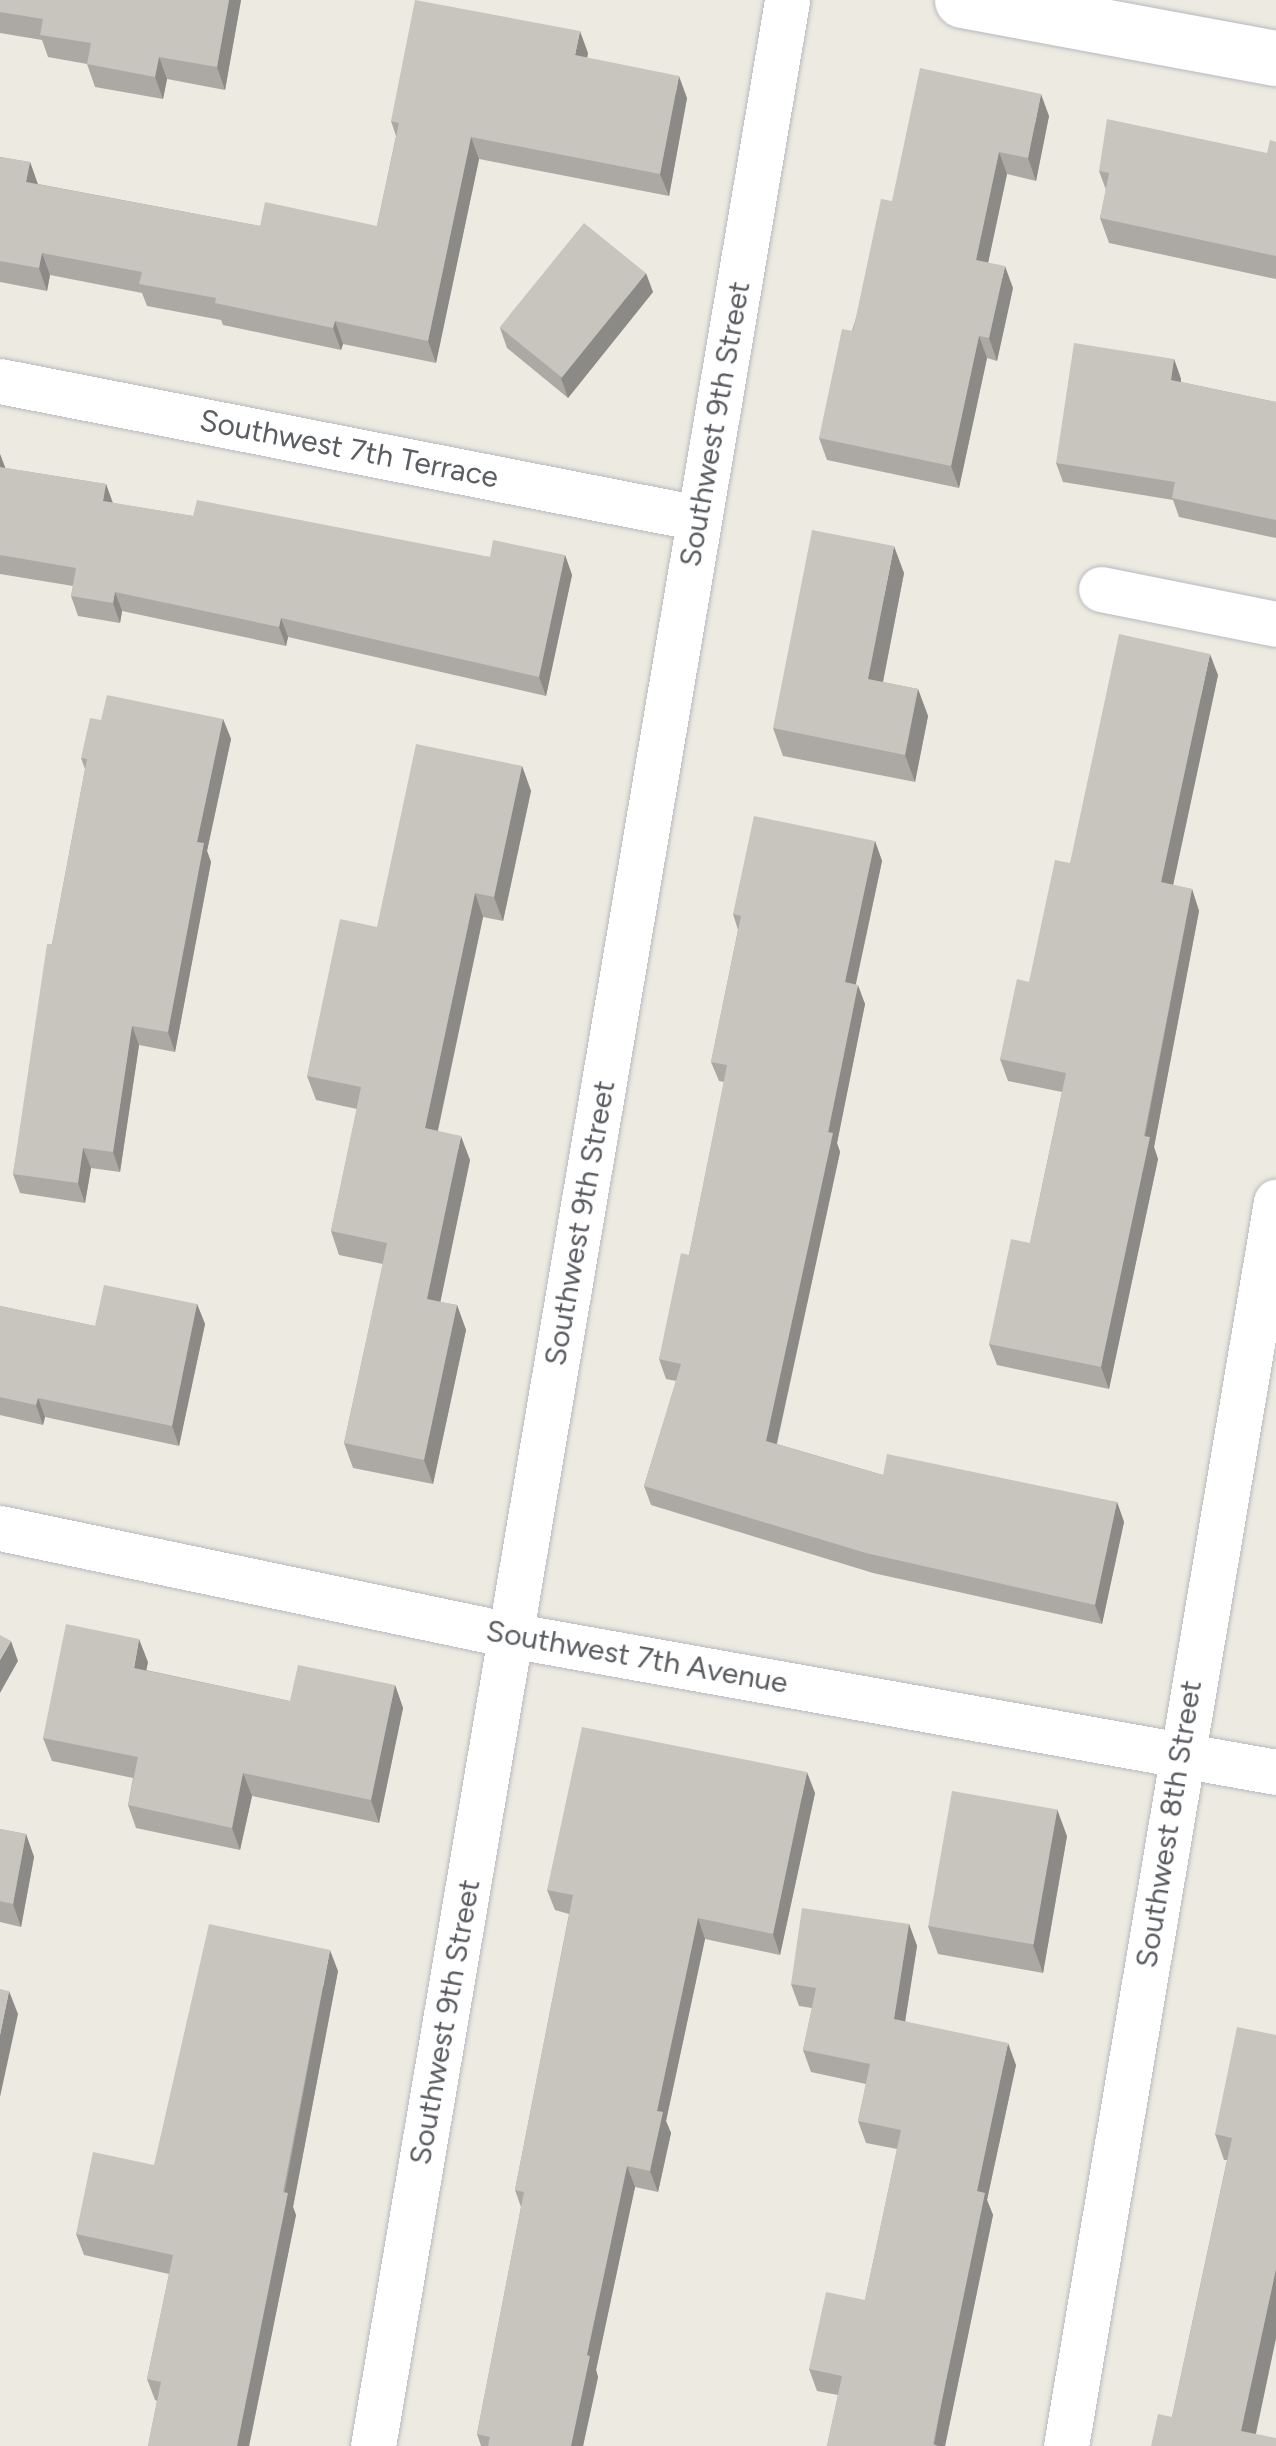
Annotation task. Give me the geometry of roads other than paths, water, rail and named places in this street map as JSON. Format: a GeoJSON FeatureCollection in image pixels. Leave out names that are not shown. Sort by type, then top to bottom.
{"type":"FeatureCollection","features":[{"type":"Feature","properties":{"kind":"street","name":"Southwest 9th Street"},"geometry":{"type":"LineString","coordinates":[[373,2446],[786,0]]}},
{"type":"Feature","properties":{"kind":"street"},"geometry":{"type":"LineString","coordinates":[[962,0],[1138,16],[1276,58]]}},
{"type":"Feature","properties":{"kind":"street","name":"Southwest 7th Terrace"},"geometry":{"type":"LineString","coordinates":[[0,380],[698,518]]}},
{"type":"Feature","properties":{"kind":"street"},"geometry":{"type":"LineString","coordinates":[[1101,590],[1276,624]]}},
{"type":"Feature","properties":{"kind":"street","name":"Southwest 8th Street"},"geometry":{"type":"LineString","coordinates":[[1066,2446],[1276,1202]]}},
{"type":"Feature","properties":{"kind":"street","name":"Southwest 7th Avenue"},"geometry":{"type":"LineString","coordinates":[[0,1528],[510,1635],[1276,1772]]}}]}
